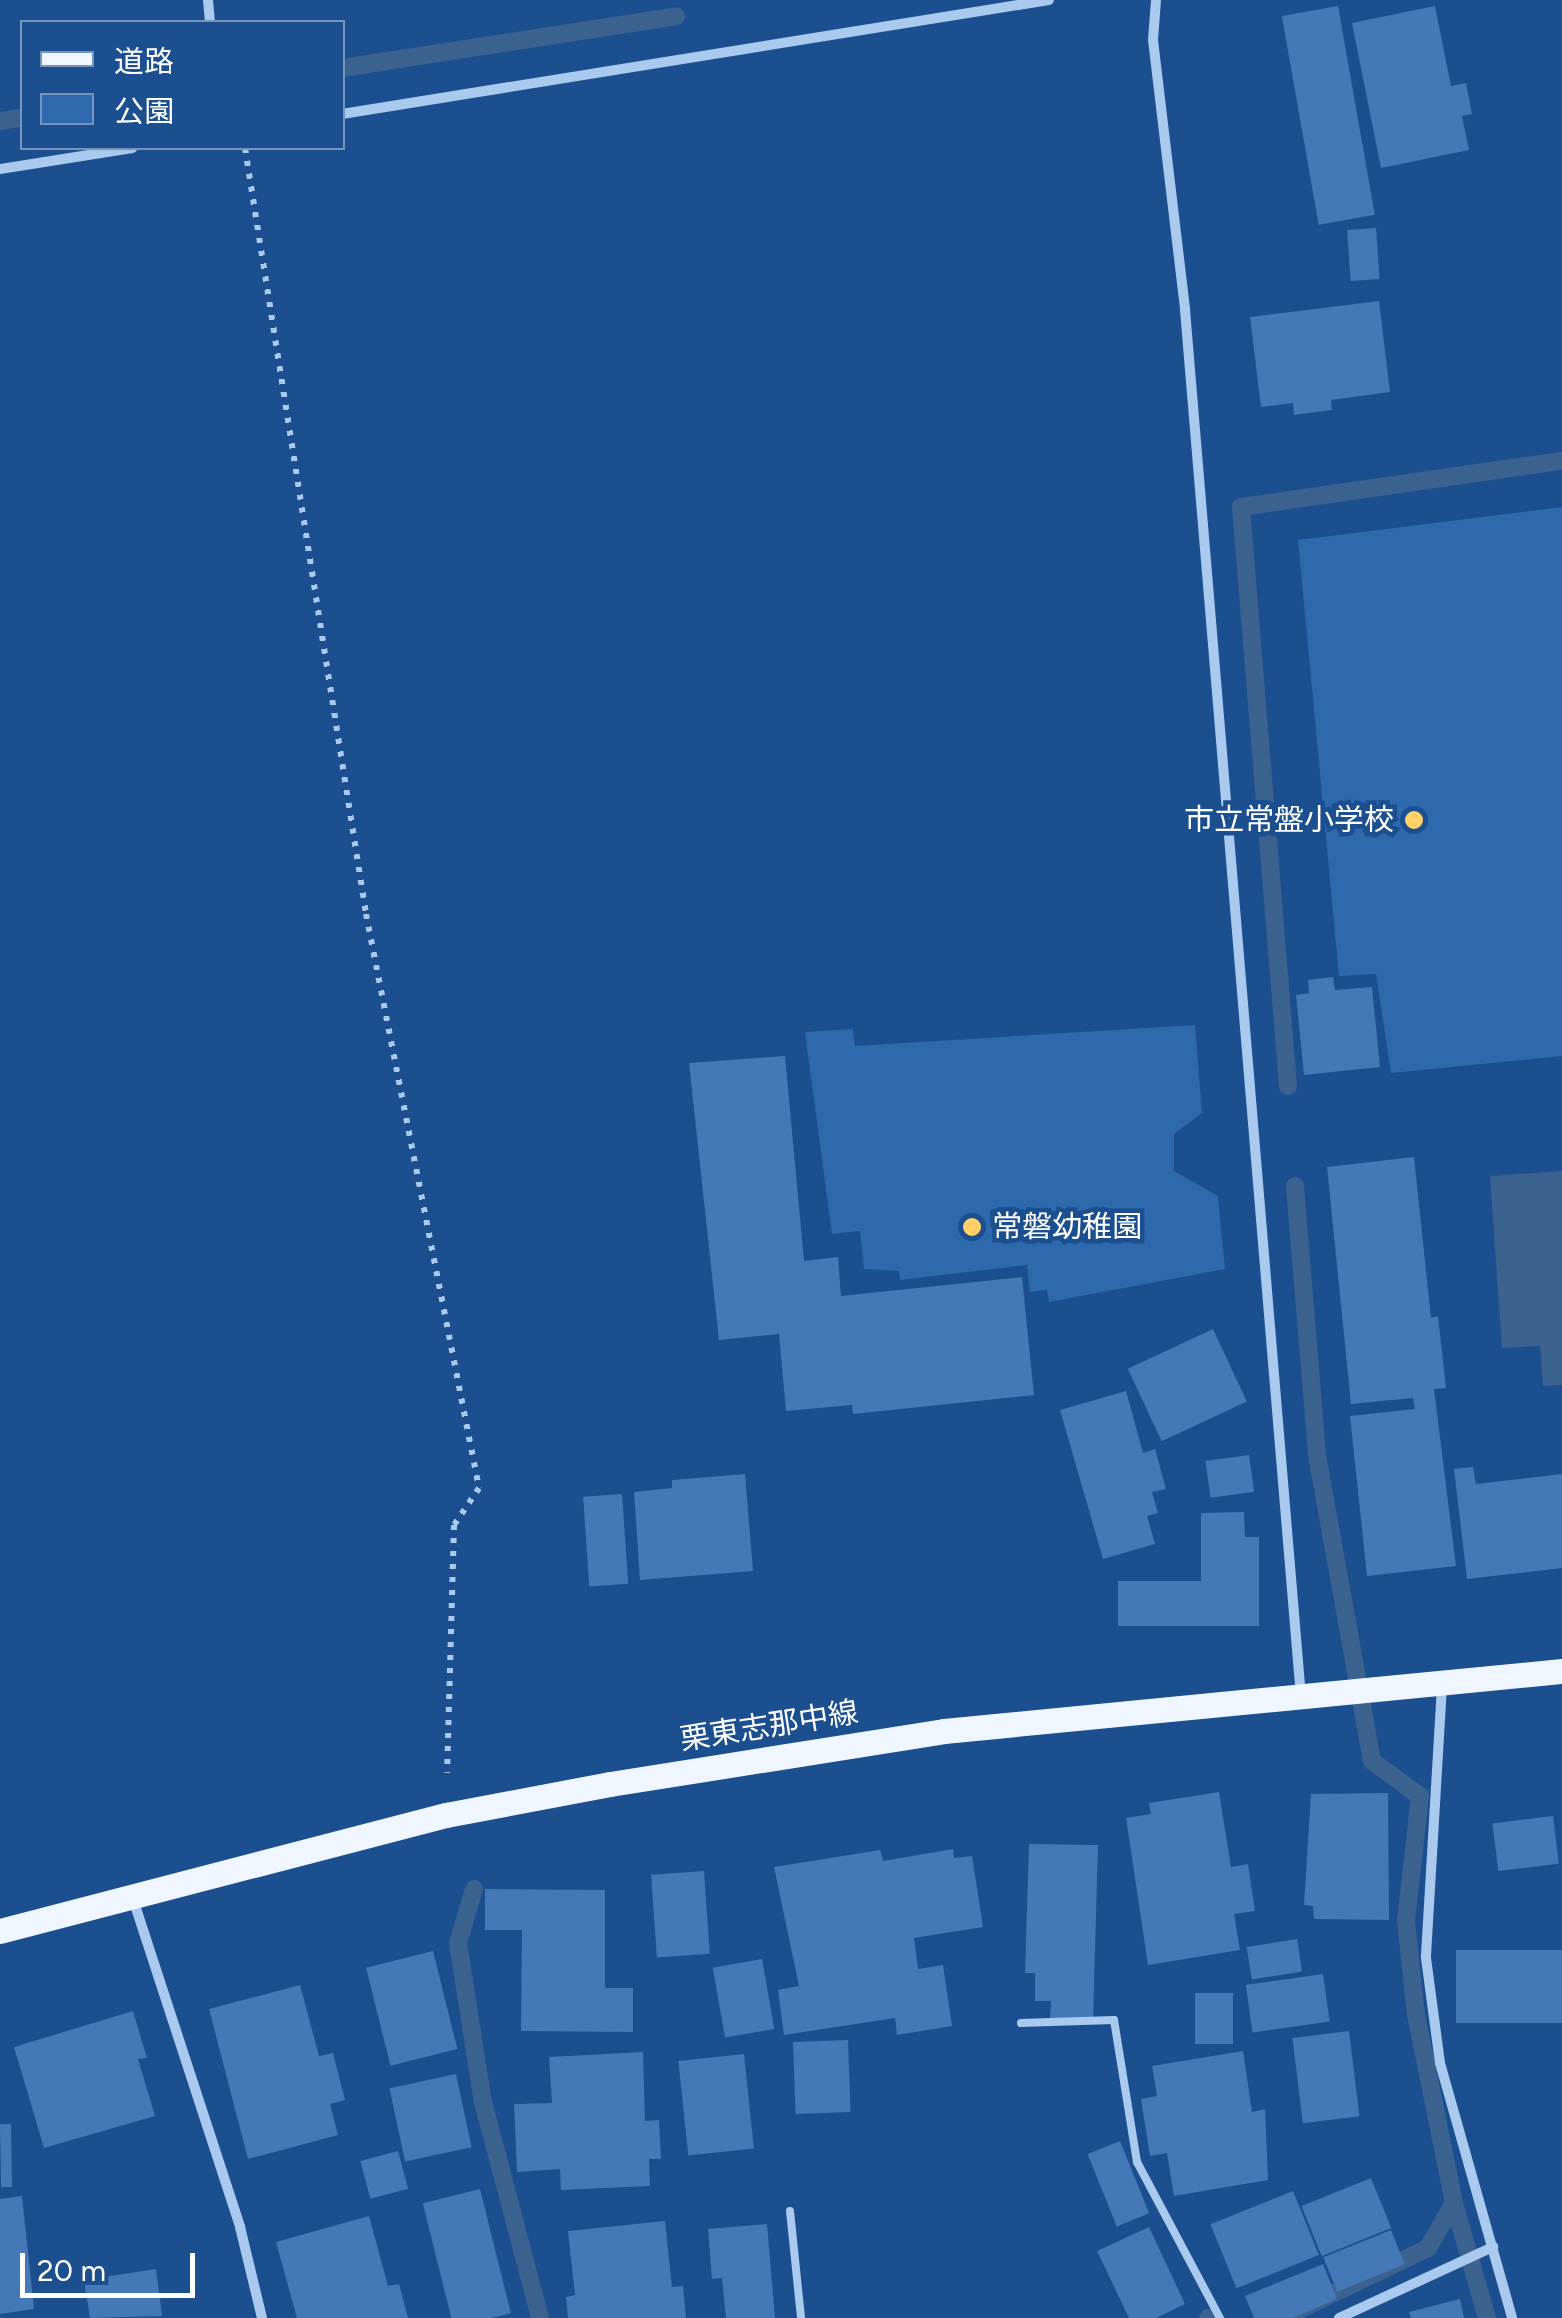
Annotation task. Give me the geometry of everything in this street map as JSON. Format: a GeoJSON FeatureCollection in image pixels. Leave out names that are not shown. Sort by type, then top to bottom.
{"type":"FeatureCollection","features":[{"type":"Feature","properties":{"kind":"main road","name":"栗東志那中線"},"geometry":{"type":"LineString","coordinates":[[0,1931],[446,1816],[944,1732],[1301,1696],[1442,1686],[1562,1671]]}},
{"type":"Feature","properties":{"kind":"street"},"geometry":{"type":"LineString","coordinates":[[345,114],[1048,0]]}},
{"type":"Feature","properties":{"kind":"street"},"geometry":{"type":"LineString","coordinates":[[1156,0],[1153,40],[1186,310],[1301,1696]]}},
{"type":"Feature","properties":{"kind":"street"},"geometry":{"type":"LineString","coordinates":[[0,169],[119,150]]}},
{"type":"Feature","properties":{"kind":"street"},"geometry":{"type":"LineString","coordinates":[[1442,1686],[1426,1958],[1440,2063],[1512,2318]]}},
{"type":"Feature","properties":{"kind":"street"},"geometry":{"type":"LineString","coordinates":[[132,1898],[240,2228],[262,2318]]}},
{"type":"Feature","properties":{"kind":"street"},"geometry":{"type":"LineString","coordinates":[[1339,2318],[1493,2247]]}},
{"type":"Feature","properties":{"kind":"lane"},"geometry":{"type":"LineString","coordinates":[[1022,2023],[1114,2020],[1137,2162],[1220,2318]]}},
{"type":"Feature","properties":{"kind":"lane"},"geometry":{"type":"LineString","coordinates":[[790,2211],[802,2318]]}},
{"type":"Feature","properties":{"kind":"path"},"geometry":{"type":"LineString","coordinates":[[244,150],[366,914],[479,1488],[454,1526],[446,1816]]}},
{"type":"Feature","properties":{"kind":"green space"},"geometry":{"type":"Polygon","coordinates":[[[1562,507],[1562,1056],[1391,1073],[1376,974],[1339,976],[1298,540],[1562,507]]]}},
{"type":"Feature","properties":{"kind":"green space"},"geometry":{"type":"Polygon","coordinates":[[[1195,1025],[1202,1113],[1174,1134],[1174,1171],[1218,1196],[1225,1269],[1049,1302],[1047,1290],[1030,1292],[1027,1265],[900,1280],[899,1271],[864,1269],[860,1231],[832,1234],[805,1032],[853,1029],[855,1046],[1195,1025]]]}},
{"type":"Feature","properties":{"kind":"shaded area"},"geometry":{"type":"Polygon","coordinates":[[[1562,1171],[1562,1385],[1543,1386],[1540,1346],[1502,1348],[1490,1176],[1562,1171]]]}},
{"type":"Feature","properties":{"kind":"building"},"geometry":{"type":"Polygon","coordinates":[[[1338,6],[1375,215],[1319,225],[1282,16],[1338,6]]]}},
{"type":"Feature","properties":{"kind":"building"},"geometry":{"type":"Polygon","coordinates":[[[1435,6],[1451,86],[1466,83],[1472,114],[1462,116],[1469,150],[1381,168],[1352,23],[1435,6]]]}},
{"type":"Feature","properties":{"kind":"building"},"geometry":{"type":"Polygon","coordinates":[[[1376,228],[1380,279],[1351,281],[1347,230],[1376,228]]]}},
{"type":"Feature","properties":{"kind":"building"},"geometry":{"type":"Polygon","coordinates":[[[1379,301],[1390,392],[1331,400],[1332,410],[1294,415],[1293,403],[1261,407],[1250,317],[1379,301]]]}},
{"type":"Feature","properties":{"kind":"building"},"geometry":{"type":"Polygon","coordinates":[[[1333,977],[1335,990],[1372,987],[1380,1067],[1304,1075],[1296,995],[1309,993],[1308,980],[1333,977]]]}},
{"type":"Feature","properties":{"kind":"building"},"geometry":{"type":"Polygon","coordinates":[[[785,1056],[804,1261],[838,1257],[841,1296],[1022,1277],[1034,1395],[853,1414],[852,1405],[786,1411],[779,1334],[719,1340],[689,1063],[785,1056]]]}},
{"type":"Feature","properties":{"kind":"building"},"geometry":{"type":"Polygon","coordinates":[[[1414,1157],[1431,1318],[1438,1316],[1446,1388],[1434,1389],[1456,1566],[1367,1576],[1350,1416],[1415,1409],[1413,1398],[1351,1404],[1327,1167],[1414,1157]]]}},
{"type":"Feature","properties":{"kind":"building"},"geometry":{"type":"Polygon","coordinates":[[[1213,1329],[1247,1402],[1162,1441],[1128,1369],[1213,1329]]]}},
{"type":"Feature","properties":{"kind":"building"},"geometry":{"type":"Polygon","coordinates":[[[1126,1391],[1143,1453],[1155,1449],[1166,1489],[1152,1492],[1158,1513],[1147,1516],[1155,1544],[1103,1559],[1060,1410],[1126,1391]]]}},
{"type":"Feature","properties":{"kind":"building"},"geometry":{"type":"Polygon","coordinates":[[[1249,1455],[1254,1492],[1211,1498],[1205,1461],[1249,1455]]]}},
{"type":"Feature","properties":{"kind":"building"},"geometry":{"type":"Polygon","coordinates":[[[1473,1467],[1476,1484],[1562,1474],[1562,1568],[1467,1579],[1454,1469],[1473,1467]]]}},
{"type":"Feature","properties":{"kind":"building"},"geometry":{"type":"Polygon","coordinates":[[[745,1474],[753,1571],[640,1580],[634,1492],[672,1488],[672,1480],[745,1474]]]}},
{"type":"Feature","properties":{"kind":"building"},"geometry":{"type":"Polygon","coordinates":[[[622,1494],[628,1584],[589,1587],[583,1497],[622,1494]]]}},
{"type":"Feature","properties":{"kind":"building"},"geometry":{"type":"Polygon","coordinates":[[[1244,1512],[1245,1537],[1259,1537],[1259,1626],[1118,1626],[1118,1581],[1201,1581],[1201,1513],[1244,1512]]]}},
{"type":"Feature","properties":{"kind":"building"},"geometry":{"type":"Polygon","coordinates":[[[1219,1792],[1231,1867],[1248,1864],[1255,1911],[1234,1914],[1240,1950],[1148,1965],[1126,1818],[1151,1814],[1149,1803],[1219,1792]]]}},
{"type":"Feature","properties":{"kind":"building"},"geometry":{"type":"Polygon","coordinates":[[[1388,1793],[1389,1920],[1314,1919],[1313,1906],[1304,1905],[1311,1794],[1388,1793]]]}},
{"type":"Feature","properties":{"kind":"building"},"geometry":{"type":"Polygon","coordinates":[[[1553,1816],[1559,1864],[1498,1871],[1492,1823],[1553,1816]]]}},
{"type":"Feature","properties":{"kind":"building"},"geometry":{"type":"Polygon","coordinates":[[[1029,1844],[1098,1845],[1093,2021],[1050,2021],[1051,2001],[1035,2001],[1035,1973],[1025,1973],[1029,1844]]]}},
{"type":"Feature","properties":{"kind":"building"},"geometry":{"type":"Polygon","coordinates":[[[953,1849],[954,1858],[972,1856],[983,1927],[914,1938],[918,1969],[943,1965],[952,2026],[897,2035],[895,2018],[784,2035],[778,1990],[799,1986],[774,1867],[880,1850],[883,1861],[953,1849]]]}},
{"type":"Feature","properties":{"kind":"building"},"geometry":{"type":"Polygon","coordinates":[[[704,1871],[710,1954],[657,1957],[651,1875],[704,1871]]]}},
{"type":"Feature","properties":{"kind":"building"},"geometry":{"type":"Polygon","coordinates":[[[485,1889],[605,1890],[605,1988],[633,1988],[633,2032],[521,2031],[522,1930],[485,1930],[485,1889]]]}},
{"type":"Feature","properties":{"kind":"building"},"geometry":{"type":"Polygon","coordinates":[[[1297,1939],[1302,1972],[1252,1980],[1247,1947],[1297,1939]]]}},
{"type":"Feature","properties":{"kind":"building"},"geometry":{"type":"Polygon","coordinates":[[[1456,1950],[1562,1950],[1562,2023],[1456,2023],[1456,1950]]]}},
{"type":"Feature","properties":{"kind":"building"},"geometry":{"type":"Polygon","coordinates":[[[433,1951],[457,2049],[390,2066],[366,1968],[433,1951]]]}},
{"type":"Feature","properties":{"kind":"building"},"geometry":{"type":"Polygon","coordinates":[[[762,1959],[774,2029],[725,2038],[713,1968],[762,1959]]]}},
{"type":"Feature","properties":{"kind":"building"},"geometry":{"type":"Polygon","coordinates":[[[1323,1974],[1330,2022],[1252,2032],[1246,1985],[1323,1974]]]}},
{"type":"Feature","properties":{"kind":"building"},"geometry":{"type":"Polygon","coordinates":[[[300,1985],[319,2056],[333,2053],[345,2100],[330,2104],[338,2135],[248,2159],[209,2009],[300,1985]]]}},
{"type":"Feature","properties":{"kind":"building"},"geometry":{"type":"Polygon","coordinates":[[[1195,1993],[1233,1993],[1233,2044],[1195,2044],[1195,1993]]]}},
{"type":"Feature","properties":{"kind":"building"},"geometry":{"type":"Polygon","coordinates":[[[133,2011],[147,2058],[138,2059],[155,2116],[44,2148],[14,2047],[133,2011]]]}},
{"type":"Feature","properties":{"kind":"building"},"geometry":{"type":"Polygon","coordinates":[[[1349,2031],[1359,2116],[1303,2123],[1292,2038],[1349,2031]]]}},
{"type":"Feature","properties":{"kind":"building"},"geometry":{"type":"Polygon","coordinates":[[[848,2040],[851,2112],[796,2114],[793,2042],[848,2040]]]}},
{"type":"Feature","properties":{"kind":"building"},"geometry":{"type":"Polygon","coordinates":[[[1243,2051],[1252,2112],[1265,2109],[1268,2180],[1174,2196],[1167,2153],[1150,2156],[1141,2099],[1157,2096],[1152,2066],[1243,2051]]]}},
{"type":"Feature","properties":{"kind":"building"},"geometry":{"type":"Polygon","coordinates":[[[643,2052],[645,2121],[659,2120],[661,2159],[649,2159],[650,2186],[561,2190],[560,2169],[517,2172],[514,2104],[552,2103],[549,2057],[643,2052]]]}},
{"type":"Feature","properties":{"kind":"building"},"geometry":{"type":"Polygon","coordinates":[[[744,2054],[754,2148],[688,2155],[678,2061],[744,2054]]]}},
{"type":"Feature","properties":{"kind":"building"},"geometry":{"type":"Polygon","coordinates":[[[456,2074],[472,2147],[405,2161],[389,2088],[456,2074]]]}},
{"type":"Feature","properties":{"kind":"building"},"geometry":{"type":"Polygon","coordinates":[[[0,2124],[11,2124],[12,2187],[1,2187],[0,2124]]]}},
{"type":"Feature","properties":{"kind":"building"},"geometry":{"type":"Polygon","coordinates":[[[1120,2141],[1149,2213],[1117,2226],[1088,2154],[1120,2141]]]}},
{"type":"Feature","properties":{"kind":"building"},"geometry":{"type":"Polygon","coordinates":[[[398,2151],[408,2189],[370,2199],[360,2161],[398,2151]]]}},
{"type":"Feature","properties":{"kind":"building"},"geometry":{"type":"Polygon","coordinates":[[[1371,2178],[1391,2228],[1322,2256],[1301,2206],[1371,2178]]]}},
{"type":"Feature","properties":{"kind":"building"},"geometry":{"type":"Polygon","coordinates":[[[480,2189],[511,2313],[492,2318],[451,2318],[423,2203],[480,2189]]]}},
{"type":"Feature","properties":{"kind":"building"},"geometry":{"type":"Polygon","coordinates":[[[1293,2191],[1319,2255],[1236,2288],[1210,2224],[1293,2191]]]}},
{"type":"Feature","properties":{"kind":"building"},"geometry":{"type":"Polygon","coordinates":[[[22,2196],[34,2309],[0,2314],[0,2199],[22,2196]]]}},
{"type":"Feature","properties":{"kind":"building"},"geometry":{"type":"Polygon","coordinates":[[[369,2216],[388,2286],[399,2284],[408,2318],[297,2318],[276,2242],[369,2216]]]}},
{"type":"Feature","properties":{"kind":"building"},"geometry":{"type":"Polygon","coordinates":[[[665,2221],[672,2287],[683,2286],[686,2318],[568,2318],[566,2297],[575,2295],[568,2231],[665,2221]]]}},
{"type":"Feature","properties":{"kind":"building"},"geometry":{"type":"Polygon","coordinates":[[[767,2224],[775,2318],[726,2318],[722,2278],[712,2279],[708,2229],[767,2224]]]}},
{"type":"Feature","properties":{"kind":"building"},"geometry":{"type":"Polygon","coordinates":[[[1149,2227],[1185,2304],[1156,2318],[1129,2318],[1097,2251],[1149,2227]]]}},
{"type":"Feature","properties":{"kind":"building"},"geometry":{"type":"Polygon","coordinates":[[[1391,2230],[1405,2264],[1337,2292],[1323,2257],[1391,2230]]]}},
{"type":"Feature","properties":{"kind":"building"},"geometry":{"type":"Polygon","coordinates":[[[1323,2264],[1337,2299],[1293,2318],[1254,2318],[1245,2296],[1323,2264]]]}},
{"type":"Feature","properties":{"kind":"building"},"geometry":{"type":"Polygon","coordinates":[[[156,2269],[162,2316],[90,2318],[84,2280],[156,2269]]]}},
{"type":"Feature","properties":{"kind":"building"},"geometry":{"type":"Polygon","coordinates":[[[1460,2299],[1464,2318],[1411,2318],[1409,2312],[1460,2299]]]}},
{"type":"Feature","properties":{"kind":"waterway"},"geometry":{"type":"LineString","coordinates":[[345,68],[676,16]]}},
{"type":"Feature","properties":{"kind":"waterway"},"geometry":{"type":"LineString","coordinates":[[0,121],[20,118]]}},
{"type":"Feature","properties":{"kind":"waterway"},"geometry":{"type":"LineString","coordinates":[[1288,1086],[1241,507],[1562,461]]}},
{"type":"Feature","properties":{"kind":"waterway"},"geometry":{"type":"LineString","coordinates":[[1282,2318],[1428,2248],[1454,2203],[1416,2015],[1406,1921],[1420,1796],[1372,1761],[1317,1454],[1295,1186]]}},
{"type":"Feature","properties":{"kind":"waterway"},"geometry":{"type":"LineString","coordinates":[[474,1889],[458,1943],[483,2102],[540,2318]]}},
{"type":"Feature","properties":{"kind":"waterway"},"geometry":{"type":"LineString","coordinates":[[1454,2203],[1487,2318]]}},
{"type":"Feature","properties":{"kind":"place","name":"市立常盤小学校"},"geometry":{"type":"Point","coordinates":[1414,820]}},
{"type":"Feature","properties":{"kind":"place","name":"常磐幼稚園"},"geometry":{"type":"Point","coordinates":[972,1227]}}]}
